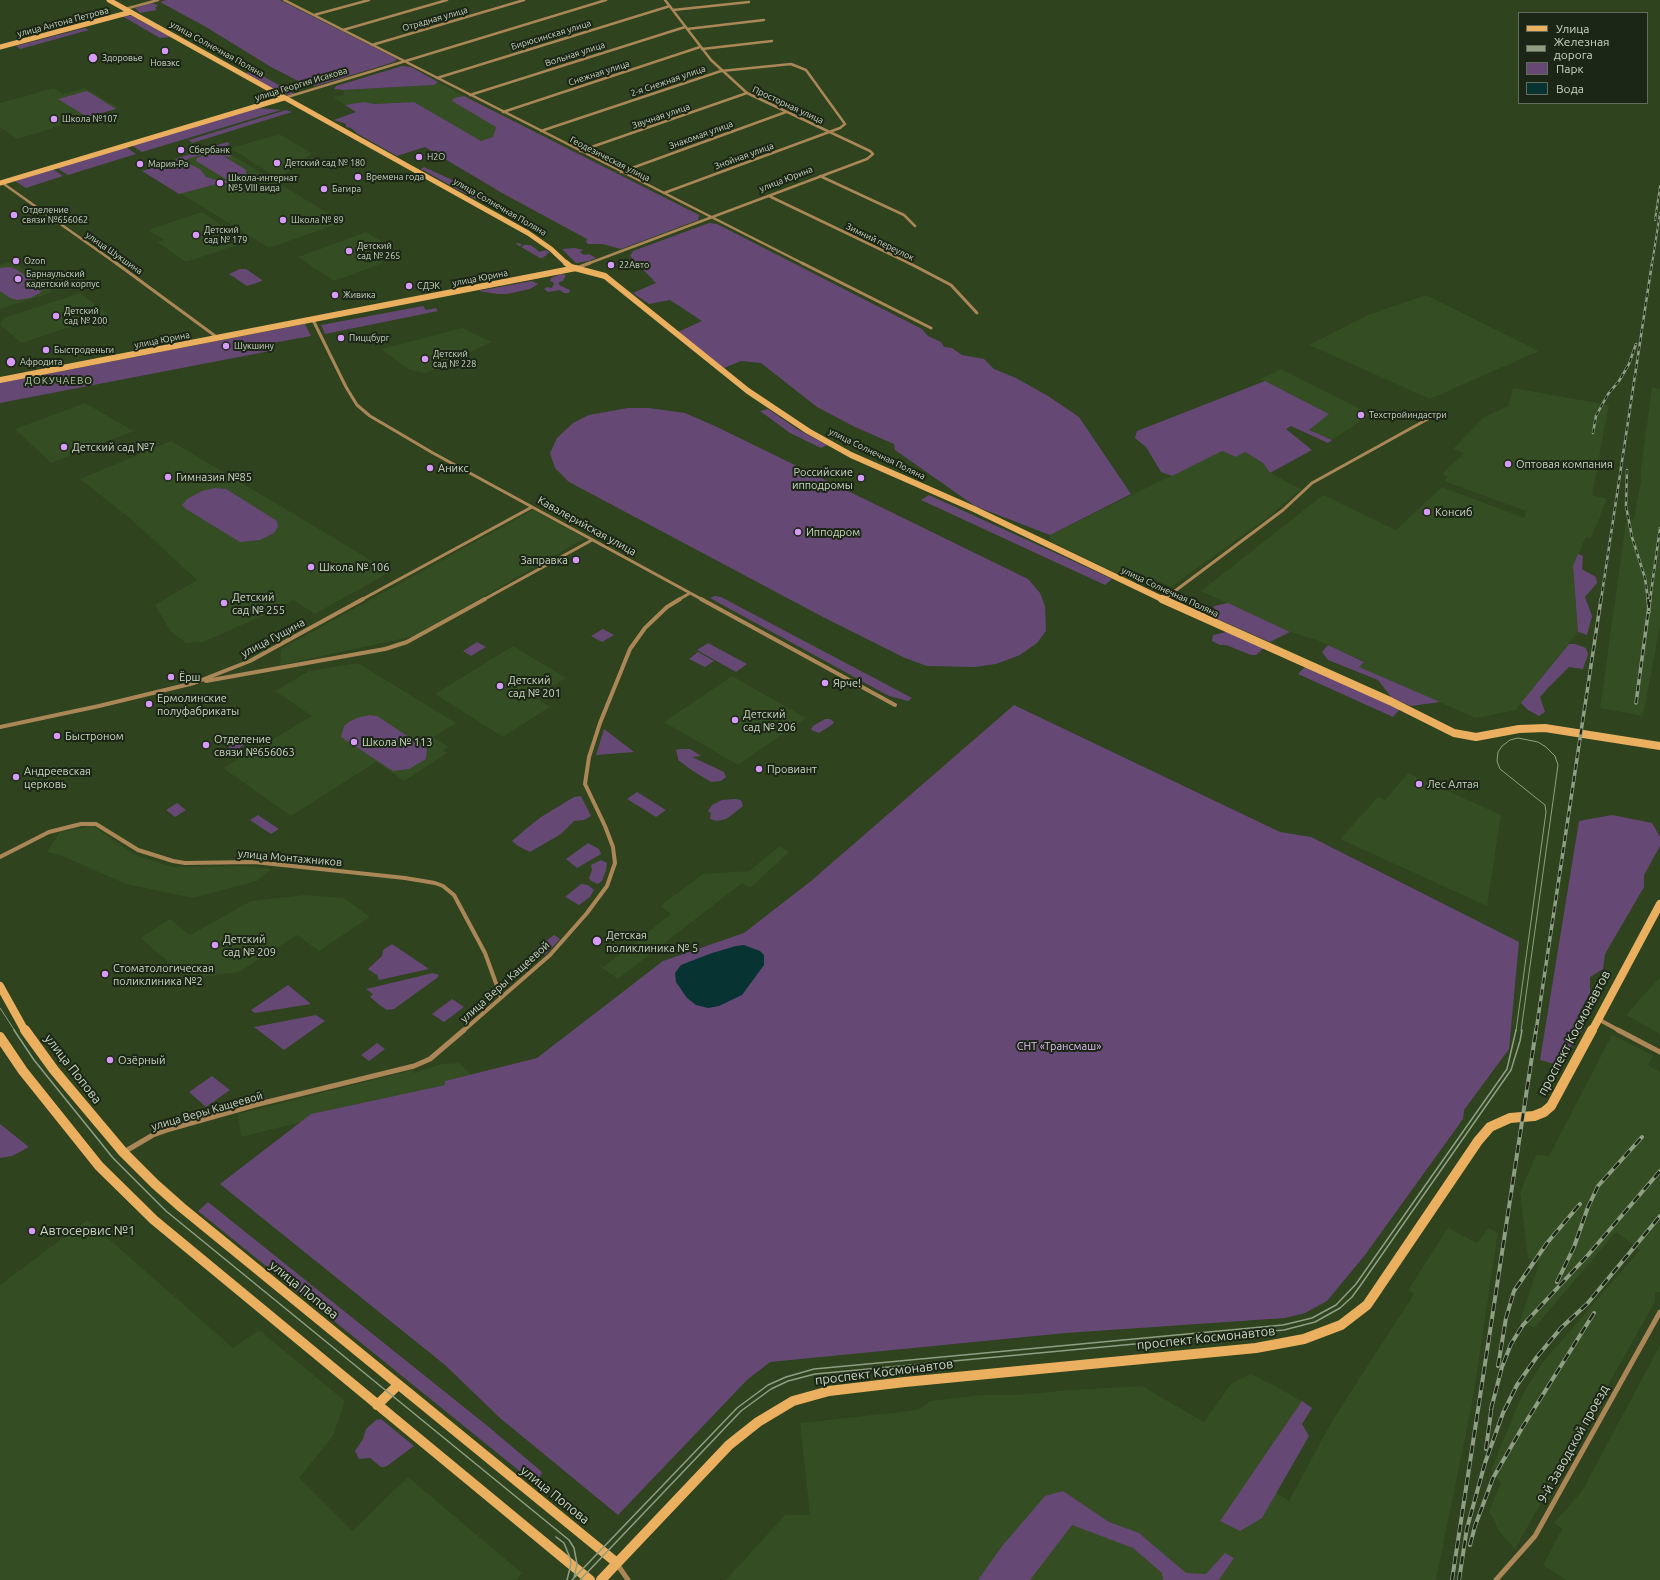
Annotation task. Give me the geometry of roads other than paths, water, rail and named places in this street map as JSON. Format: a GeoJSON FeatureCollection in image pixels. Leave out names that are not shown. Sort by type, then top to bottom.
{"type":"FeatureCollection","features":[{"type":"Feature","properties":{"kind":"street","name":"улица Солнечная Поляна"},"geometry":{"type":"LineString","coordinates":[[109,0],[528,233],[551,249],[568,265],[605,276],[748,391],[769,406],[851,455],[974,509],[1163,600],[1340,679],[1454,733],[1476,737],[1519,729],[1545,728],[1660,746]]}},
{"type":"Feature","properties":{"kind":"street"},"geometry":{"type":"LineString","coordinates":[[125,9],[158,0]]}},
{"type":"Feature","properties":{"kind":"street","name":"Геодезическая улица"},"geometry":{"type":"LineString","coordinates":[[286,0],[404,62],[931,328]]}},
{"type":"Feature","properties":{"kind":"street"},"geometry":{"type":"LineString","coordinates":[[314,16],[368,0]]}},
{"type":"Feature","properties":{"kind":"street"},"geometry":{"type":"LineString","coordinates":[[343,30],[447,0]]}},
{"type":"Feature","properties":{"kind":"street","name":"Отрадная улица"},"geometry":{"type":"LineString","coordinates":[[372,45],[524,0]]}},
{"type":"Feature","properties":{"kind":"street","name":"улица Георгия Исакова"},"geometry":{"type":"LineString","coordinates":[[1,182],[606,0]]}},
{"type":"Feature","properties":{"kind":"street","name":"Просторная улица"},"geometry":{"type":"LineString","coordinates":[[665,0],[701,48],[721,71],[747,93],[870,151]]}},
{"type":"Feature","properties":{"kind":"street"},"geometry":{"type":"LineString","coordinates":[[673,10],[749,2]]}},
{"type":"Feature","properties":{"kind":"street","name":"Бирюсинская улица"},"geometry":{"type":"LineString","coordinates":[[437,78],[670,6]]}},
{"type":"Feature","properties":{"kind":"street","name":"улица Антона Петрова"},"geometry":{"type":"LineString","coordinates":[[0,47],[131,12]]}},
{"type":"Feature","properties":{"kind":"street","name":"Вольная улица"},"geometry":{"type":"LineString","coordinates":[[470,95],[686,28],[764,20]]}},
{"type":"Feature","properties":{"kind":"street","name":"Снежная улица"},"geometry":{"type":"LineString","coordinates":[[503,112],[701,48],[772,41]]}},
{"type":"Feature","properties":{"kind":"street","name":"2-я Снежная улица"},"geometry":{"type":"LineString","coordinates":[[541,131],[721,71],[791,64],[803,68]]}},
{"type":"Feature","properties":{"kind":"street","name":"Знойная улица"},"geometry":{"type":"LineString","coordinates":[[664,193],[840,128],[845,124],[803,68]]}},
{"type":"Feature","properties":{"kind":"street","name":"Звучная улица"},"geometry":{"type":"LineString","coordinates":[[580,151],[747,93]]}},
{"type":"Feature","properties":{"kind":"street","name":"Знакомая улица"},"geometry":{"type":"LineString","coordinates":[[621,172],[786,112]]}},
{"type":"Feature","properties":{"kind":"street","name":"улица Юрина"},"geometry":{"type":"LineString","coordinates":[[0,380],[576,268],[869,158],[873,154],[870,151]]}},
{"type":"Feature","properties":{"kind":"street"},"geometry":{"type":"LineString","coordinates":[[820,176],[904,215],[915,226]]}},
{"type":"Feature","properties":{"kind":"street","name":"улица Шукшина"},"geometry":{"type":"LineString","coordinates":[[1,182],[162,296],[218,338]]}},
{"type":"Feature","properties":{"kind":"street","name":"Зимний переулок"},"geometry":{"type":"LineString","coordinates":[[769,196],[911,264],[951,285],[977,313]]}},
{"type":"Feature","properties":{"kind":"street","name":"Кавалерийская улица"},"geometry":{"type":"LineString","coordinates":[[313,320],[346,388],[360,408],[370,416],[433,453],[895,706]]}},
{"type":"Feature","properties":{"kind":"street"},"geometry":{"type":"LineString","coordinates":[[1163,600],[1283,510],[1312,483],[1435,415]]}},
{"type":"Feature","properties":{"kind":"street","name":"улица Гущина"},"geometry":{"type":"LineString","coordinates":[[0,727],[99,706],[194,683],[250,661],[532,507]]}},
{"type":"Feature","properties":{"kind":"street"},"geometry":{"type":"LineString","coordinates":[[194,683],[378,650],[407,642],[592,540]]}},
{"type":"Feature","properties":{"kind":"street","name":"улица Веры Кащеевой"},"geometry":{"type":"LineString","coordinates":[[124,1152],[153,1135],[170,1129],[262,1104],[414,1066],[430,1059],[550,955],[587,913],[608,886],[615,863],[613,847],[605,826],[585,784],[589,757],[600,723],[630,649],[645,628],[666,607],[690,593]]}},
{"type":"Feature","properties":{"kind":"street","name":"улица Монтажников"},"geometry":{"type":"LineString","coordinates":[[0,857],[49,832],[81,824],[96,824],[138,850],[185,863],[254,862],[405,878],[435,883],[443,886],[454,895],[485,953],[501,997]]}},
{"type":"Feature","properties":{"kind":"street","name":"проспект Космонавтов"},"geometry":{"type":"LineString","coordinates":[[601,1580],[729,1444],[758,1422],[793,1401],[829,1391],[898,1383],[1256,1348],[1304,1339],[1341,1325],[1367,1305],[1478,1141],[1490,1127],[1510,1118],[1534,1116],[1544,1112],[1551,1106],[1660,904]]}},
{"type":"Feature","properties":{"kind":"street","name":"улица Попова"},"geometry":{"type":"LineString","coordinates":[[0,986],[21,1023],[43,1056],[77,1099],[124,1152],[155,1184],[181,1207],[617,1563],[628,1580]]}},
{"type":"Feature","properties":{"kind":"street"},"geometry":{"type":"LineString","coordinates":[[1597,1019],[1660,1052]]}},
{"type":"Feature","properties":{"kind":"street"},"geometry":{"type":"LineString","coordinates":[[1,1040],[64,1124],[127,1195],[154,1220],[590,1580]]}},
{"type":"Feature","properties":{"kind":"street","name":"9-й Заводской проезд"},"geometry":{"type":"LineString","coordinates":[[1496,1580],[1535,1536],[1660,1312]]}},
{"type":"Feature","properties":{"kind":"street"},"geometry":{"type":"LineString","coordinates":[[377,1405],[398,1385]]}},
{"type":"Feature","properties":{"kind":"water"},"geometry":{"type":"Polygon","coordinates":[[[744,945],[760,951],[764,955],[764,965],[742,995],[719,1006],[708,1008],[696,1005],[687,998],[676,982],[675,973],[681,965],[712,953],[744,945]]]}},
{"type":"Feature","properties":{"kind":"tram line"},"geometry":{"type":"LineString","coordinates":[[1516,1031],[1546,812],[1545,805],[1500,769],[1497,761],[1498,752],[1502,746],[1510,740],[1518,738],[1538,742],[1546,747],[1555,756],[1558,765],[1521,1031]]}},
{"type":"Feature","properties":{"kind":"tram line"},"geometry":{"type":"LineString","coordinates":[[0,1008],[15,1031]]}},
{"type":"Feature","properties":{"kind":"tram line"},"geometry":{"type":"LineString","coordinates":[[14,1030],[34,1060],[113,1158],[166,1211],[569,1540],[574,1548],[577,1564],[574,1578]]}},
{"type":"Feature","properties":{"kind":"tram line"},"geometry":{"type":"LineString","coordinates":[[574,1578],[737,1408],[768,1385],[786,1377],[814,1369],[1283,1325],[1312,1318],[1336,1305],[1356,1284],[1507,1069],[1516,1030]]}},
{"type":"Feature","properties":{"kind":"tram line"},"geometry":{"type":"LineString","coordinates":[[580,1580],[741,1411],[771,1389],[788,1381],[815,1374],[1284,1330],[1315,1322],[1340,1308],[1352,1297],[1360,1286],[1511,1070],[1522,1030]]}},
{"type":"Feature","properties":{"kind":"tram line"},"geometry":{"type":"LineString","coordinates":[[556,1537],[564,1543],[570,1558],[571,1564],[567,1580]]}},
{"type":"Feature","properties":{"kind":"railway"},"geometry":{"type":"LineString","coordinates":[[1655,220],[1660,186]]}},
{"type":"Feature","properties":{"kind":"railway"},"geometry":{"type":"LineString","coordinates":[[1652,264],[1660,213]]}},
{"type":"Feature","properties":{"kind":"railway"},"geometry":{"type":"LineString","coordinates":[[1601,600],[1652,263]]}},
{"type":"Feature","properties":{"kind":"railway"},"geometry":{"type":"LineString","coordinates":[[1593,433],[1596,416],[1608,394],[1619,381],[1629,364],[1636,344]]}},
{"type":"Feature","properties":{"kind":"railway"},"geometry":{"type":"LineString","coordinates":[[1627,470],[1626,506],[1632,537],[1645,578],[1648,600]]}},
{"type":"Feature","properties":{"kind":"railway"},"geometry":{"type":"LineString","coordinates":[[1650,600],[1660,528]]}},
{"type":"Feature","properties":{"kind":"railway"},"geometry":{"type":"LineString","coordinates":[[1536,1031],[1601,599]]}},
{"type":"Feature","properties":{"kind":"railway"},"geometry":{"type":"LineString","coordinates":[[1648,599],[1649,608]]}},
{"type":"Feature","properties":{"kind":"railway"},"geometry":{"type":"LineString","coordinates":[[1649,608],[1650,599]]}},
{"type":"Feature","properties":{"kind":"railway"},"geometry":{"type":"LineString","coordinates":[[1636,703],[1649,608]]}},
{"type":"Feature","properties":{"kind":"railway"},"geometry":{"type":"LineString","coordinates":[[1452,1580],[1536,1030]]}},
{"type":"Feature","properties":{"kind":"railway"},"geometry":{"type":"LineString","coordinates":[[1557,1282],[1574,1247],[1588,1207],[1598,1186],[1642,1137]]}},
{"type":"Feature","properties":{"kind":"railway"},"geometry":{"type":"LineString","coordinates":[[1492,1406],[1502,1367],[1511,1344],[1523,1325],[1588,1255],[1660,1171]]}},
{"type":"Feature","properties":{"kind":"railway"},"geometry":{"type":"LineString","coordinates":[[1498,1366],[1506,1318],[1514,1291],[1547,1243],[1580,1204]]}},
{"type":"Feature","properties":{"kind":"railway"},"geometry":{"type":"LineString","coordinates":[[1459,1580],[1467,1528],[1485,1463],[1503,1413],[1517,1385],[1536,1358],[1561,1328],[1587,1304],[1660,1216]]}},
{"type":"Feature","properties":{"kind":"railway"},"geometry":{"type":"LineString","coordinates":[[1470,1545],[1475,1526],[1493,1478],[1522,1428],[1594,1313]]}},
{"type":"Feature","properties":{"kind":"railway"},"geometry":{"type":"LineString","coordinates":[[1486,1449],[1492,1406]]}},
{"type":"Feature","properties":{"kind":"place","name":"Новэкс"},"geometry":{"type":"Point","coordinates":[165,51]}},
{"type":"Feature","properties":{"kind":"place","name":"Здоровье"},"geometry":{"type":"Point","coordinates":[93,58]}},
{"type":"Feature","properties":{"kind":"place","name":"Школа №107"},"geometry":{"type":"Point","coordinates":[54,119]}},
{"type":"Feature","properties":{"kind":"place","name":"Сбербанк"},"geometry":{"type":"Point","coordinates":[181,150]}},
{"type":"Feature","properties":{"kind":"place","name":"H2O"},"geometry":{"type":"Point","coordinates":[419,157]}},
{"type":"Feature","properties":{"kind":"place","name":"Детский сад № 180"},"geometry":{"type":"Point","coordinates":[277,163]}},
{"type":"Feature","properties":{"kind":"place","name":"Мария-Ра"},"geometry":{"type":"Point","coordinates":[140,164]}},
{"type":"Feature","properties":{"kind":"place","name":"Времена года"},"geometry":{"type":"Point","coordinates":[358,177]}},
{"type":"Feature","properties":{"kind":"place","name":"Школа-интернат №5 VIII вида"},"geometry":{"type":"Point","coordinates":[220,183]}},
{"type":"Feature","properties":{"kind":"place","name":"Багира"},"geometry":{"type":"Point","coordinates":[324,189]}},
{"type":"Feature","properties":{"kind":"place","name":"Отделение связи №656062"},"geometry":{"type":"Point","coordinates":[14,215]}},
{"type":"Feature","properties":{"kind":"place","name":"Школа № 89"},"geometry":{"type":"Point","coordinates":[283,220]}},
{"type":"Feature","properties":{"kind":"place","name":"Детский сад № 179"},"geometry":{"type":"Point","coordinates":[196,235]}},
{"type":"Feature","properties":{"kind":"place","name":"Детский сад № 265"},"geometry":{"type":"Point","coordinates":[349,251]}},
{"type":"Feature","properties":{"kind":"place","name":"Ozon"},"geometry":{"type":"Point","coordinates":[16,261]}},
{"type":"Feature","properties":{"kind":"place","name":"22Авто"},"geometry":{"type":"Point","coordinates":[611,265]}},
{"type":"Feature","properties":{"kind":"place","name":"Барнаульский кадетский корпус"},"geometry":{"type":"Point","coordinates":[18,279]}},
{"type":"Feature","properties":{"kind":"place","name":"СДЭК"},"geometry":{"type":"Point","coordinates":[409,286]}},
{"type":"Feature","properties":{"kind":"place","name":"Живика"},"geometry":{"type":"Point","coordinates":[335,295]}},
{"type":"Feature","properties":{"kind":"place","name":"Детский сад № 200"},"geometry":{"type":"Point","coordinates":[56,316]}},
{"type":"Feature","properties":{"kind":"place","name":"Пиццбург"},"geometry":{"type":"Point","coordinates":[341,338]}},
{"type":"Feature","properties":{"kind":"place","name":"Шукшину"},"geometry":{"type":"Point","coordinates":[226,346]}},
{"type":"Feature","properties":{"kind":"place","name":"Быстроденьги"},"geometry":{"type":"Point","coordinates":[46,350]}},
{"type":"Feature","properties":{"kind":"place","name":"Детский сад № 228"},"geometry":{"type":"Point","coordinates":[425,359]}},
{"type":"Feature","properties":{"kind":"place","name":"Афродита"},"geometry":{"type":"Point","coordinates":[11,362]}},
{"type":"Feature","properties":{"kind":"place","name":"Техстройиндастри"},"geometry":{"type":"Point","coordinates":[1361,415]}},
{"type":"Feature","properties":{"kind":"place","name":"Детский сад №7"},"geometry":{"type":"Point","coordinates":[64,447]}},
{"type":"Feature","properties":{"kind":"place","name":"Оптовая компания"},"geometry":{"type":"Point","coordinates":[1508,464]}},
{"type":"Feature","properties":{"kind":"place","name":"Аникс"},"geometry":{"type":"Point","coordinates":[430,468]}},
{"type":"Feature","properties":{"kind":"place","name":"Гимназия №85"},"geometry":{"type":"Point","coordinates":[168,477]}},
{"type":"Feature","properties":{"kind":"place","name":"Российские ипподромы"},"geometry":{"type":"Point","coordinates":[861,478]}},
{"type":"Feature","properties":{"kind":"place","name":"Консиб"},"geometry":{"type":"Point","coordinates":[1427,512]}},
{"type":"Feature","properties":{"kind":"place","name":"Ипподром"},"geometry":{"type":"Point","coordinates":[798,532]}},
{"type":"Feature","properties":{"kind":"place","name":"Заправка"},"geometry":{"type":"Point","coordinates":[576,560]}},
{"type":"Feature","properties":{"kind":"place","name":"Школа № 106"},"geometry":{"type":"Point","coordinates":[311,567]}},
{"type":"Feature","properties":{"kind":"place","name":"Детский сад № 255"},"geometry":{"type":"Point","coordinates":[224,603]}},
{"type":"Feature","properties":{"kind":"place","name":"Ёрш"},"geometry":{"type":"Point","coordinates":[171,677]}},
{"type":"Feature","properties":{"kind":"place","name":"Ярче!"},"geometry":{"type":"Point","coordinates":[825,683]}},
{"type":"Feature","properties":{"kind":"place","name":"Детский сад № 201"},"geometry":{"type":"Point","coordinates":[500,686]}},
{"type":"Feature","properties":{"kind":"place","name":"Ермолинские полуфабрикаты"},"geometry":{"type":"Point","coordinates":[149,704]}},
{"type":"Feature","properties":{"kind":"place","name":"Детский сад № 206"},"geometry":{"type":"Point","coordinates":[735,720]}},
{"type":"Feature","properties":{"kind":"place","name":"Быстроном"},"geometry":{"type":"Point","coordinates":[57,736]}},
{"type":"Feature","properties":{"kind":"place","name":"Школа № 113"},"geometry":{"type":"Point","coordinates":[354,742]}},
{"type":"Feature","properties":{"kind":"place","name":"Отделение связи №656063"},"geometry":{"type":"Point","coordinates":[206,745]}},
{"type":"Feature","properties":{"kind":"place","name":"Провиант"},"geometry":{"type":"Point","coordinates":[759,769]}},
{"type":"Feature","properties":{"kind":"place","name":"Андреевская церковь"},"geometry":{"type":"Point","coordinates":[16,777]}},
{"type":"Feature","properties":{"kind":"place","name":"Лес Алтая"},"geometry":{"type":"Point","coordinates":[1419,784]}},
{"type":"Feature","properties":{"kind":"place","name":"Детская поликлиника № 5"},"geometry":{"type":"Point","coordinates":[597,941]}},
{"type":"Feature","properties":{"kind":"place","name":"Детский сад № 209"},"geometry":{"type":"Point","coordinates":[215,945]}},
{"type":"Feature","properties":{"kind":"place","name":"Стоматологическая поликлиника №2"},"geometry":{"type":"Point","coordinates":[105,974]}},
{"type":"Feature","properties":{"kind":"place","name":"Озёрный"},"geometry":{"type":"Point","coordinates":[110,1060]}},
{"type":"Feature","properties":{"kind":"place","name":"Автосервис №1"},"geometry":{"type":"Point","coordinates":[32,1231]}},
{"type":"Feature","properties":{"kind":"district","name":"ДОКУЧАЕВО"},"geometry":{"type":"Point","coordinates":[59,381]}},
{"type":"Feature","properties":{"kind":"park label","name":"СНТ «Трансмаш»"},"geometry":{"type":"Point","coordinates":[1059,1046]}}]}
